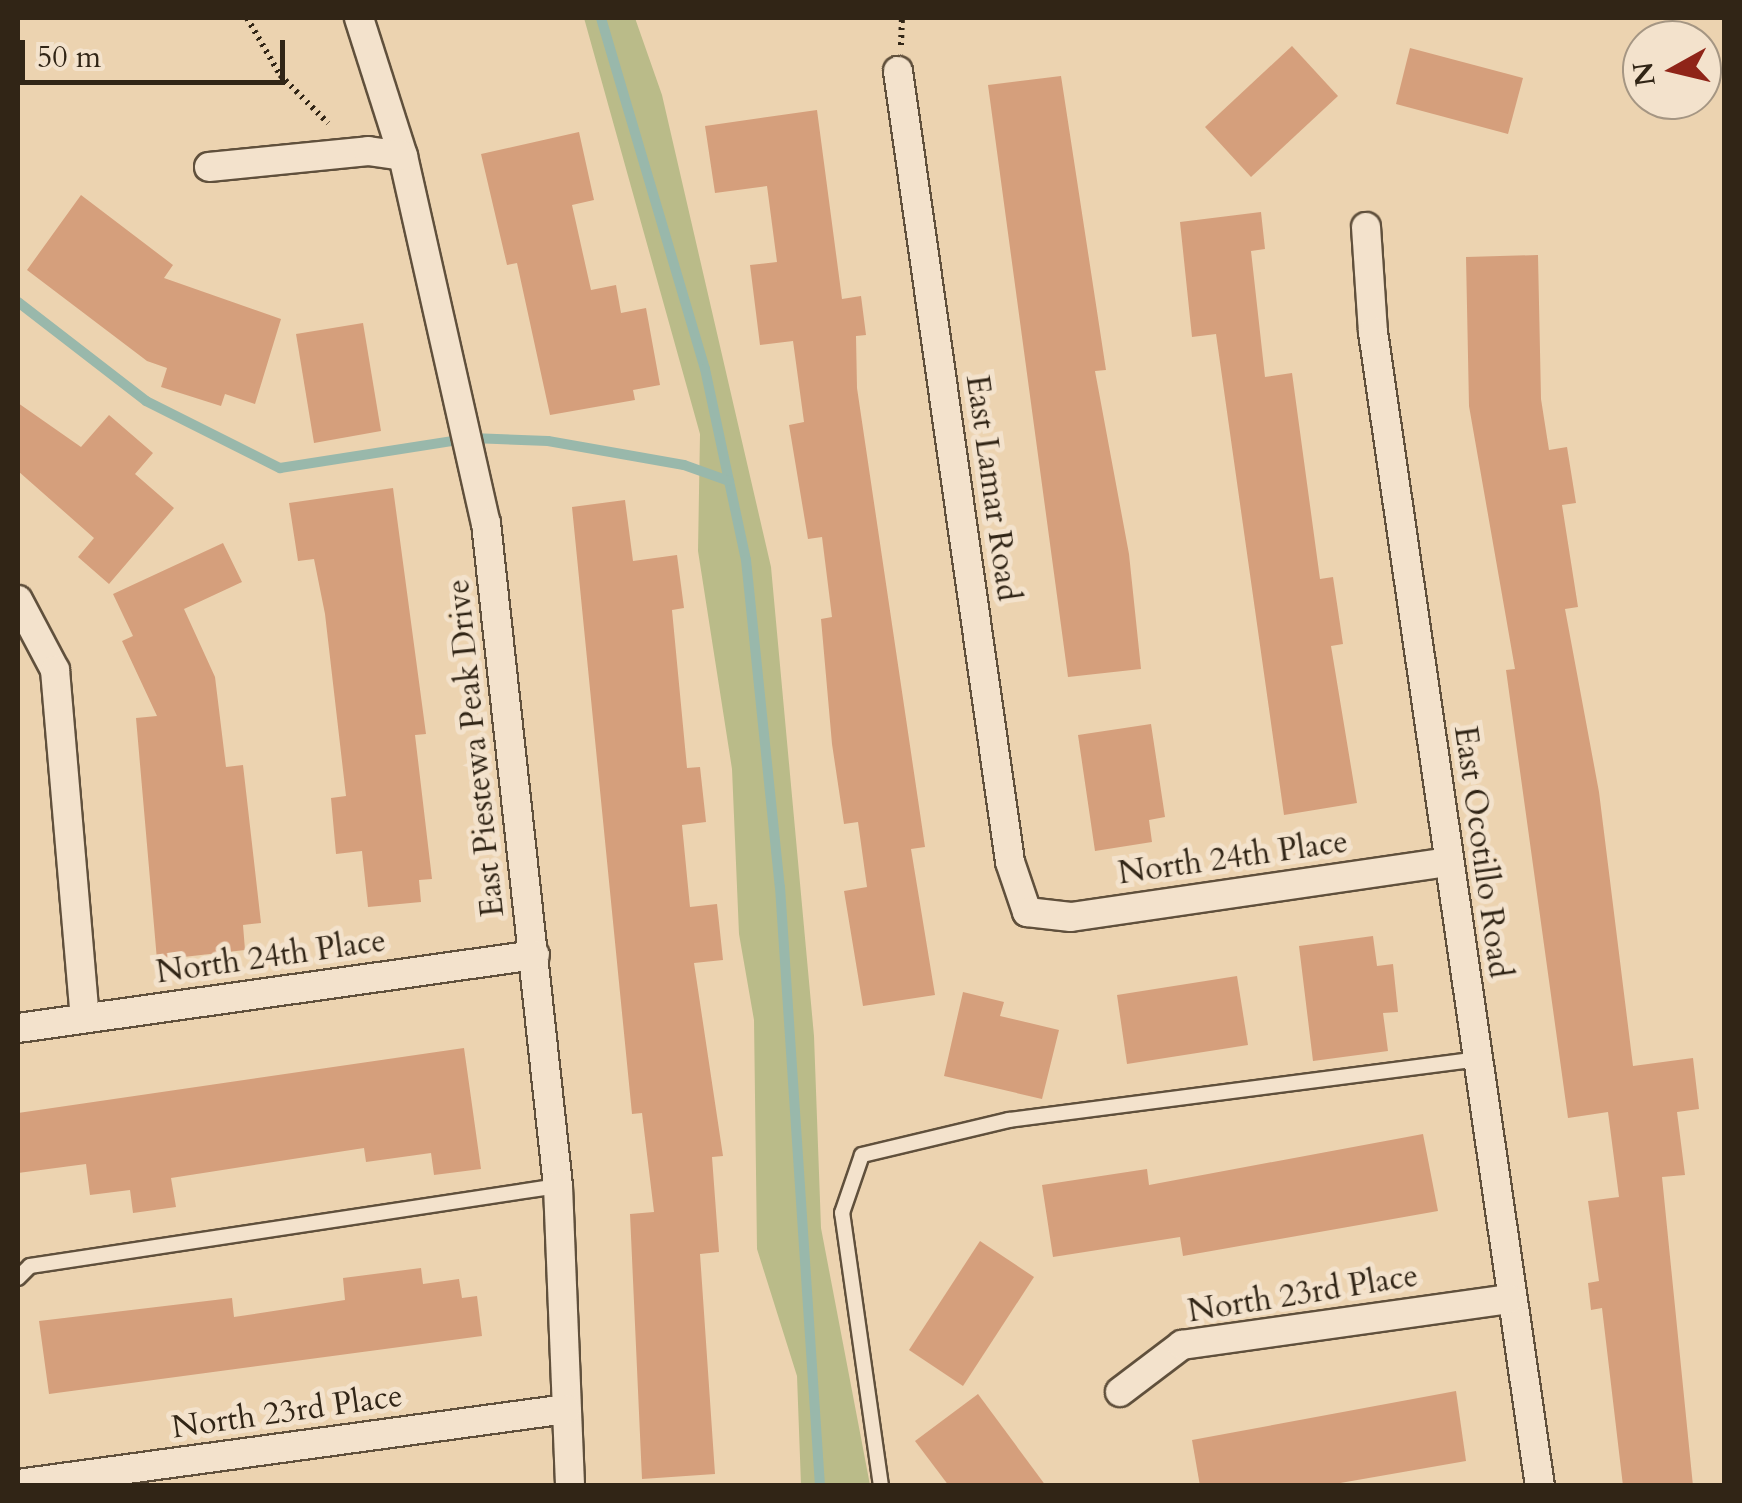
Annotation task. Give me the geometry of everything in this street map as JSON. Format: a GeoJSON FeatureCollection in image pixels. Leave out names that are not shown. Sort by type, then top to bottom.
{"type":"FeatureCollection","features":[{"type":"Feature","properties":{"kind":"street","name":"East Piestewa Peak Drive"},"geometry":{"type":"LineString","coordinates":[[358,18],[403,156],[486,523],[558,1186],[570,1486]]}},
{"type":"Feature","properties":{"kind":"street","name":"East Lamar Road"},"geometry":{"type":"LineString","coordinates":[[898,71],[1010,862],[1027,912]]}},
{"type":"Feature","properties":{"kind":"street"},"geometry":{"type":"LineString","coordinates":[[209,167],[357,152],[403,156]]}},
{"type":"Feature","properties":{"kind":"street","name":"East Ocotillo Road"},"geometry":{"type":"LineString","coordinates":[[1366,226],[1373,332],[1509,1300],[1540,1486]]}},
{"type":"Feature","properties":{"kind":"street"},"geometry":{"type":"LineString","coordinates":[[18,600],[54,670],[85,1018]]}},
{"type":"Feature","properties":{"kind":"street","name":"North 24th Place"},"geometry":{"type":"LineString","coordinates":[[1027,912],[1071,917],[1448,862]]}},
{"type":"Feature","properties":{"kind":"street","name":"North 24th Place"},"geometry":{"type":"LineString","coordinates":[[18,1028],[535,955]]}},
{"type":"Feature","properties":{"kind":"street","name":"North 23rd Place"},"geometry":{"type":"LineString","coordinates":[[1120,1392],[1182,1345],[1509,1300]]}},
{"type":"Feature","properties":{"kind":"street","name":"North 23rd Place"},"geometry":{"type":"LineString","coordinates":[[18,1484],[566,1409]]}},
{"type":"Feature","properties":{"kind":"lane"},"geometry":{"type":"LineString","coordinates":[[882,1486],[842,1213],[862,1155],[1009,1120],[1476,1059]]}},
{"type":"Feature","properties":{"kind":"lane"},"geometry":{"type":"LineString","coordinates":[[18,1278],[30,1266],[558,1186]]}},
{"type":"Feature","properties":{"kind":"path"},"geometry":{"type":"LineString","coordinates":[[248,18],[280,75],[357,152]]}},
{"type":"Feature","properties":{"kind":"green space"},"geometry":{"type":"Polygon","coordinates":[[[584,18],[635,18],[662,95],[771,567],[814,1036],[821,1228],[870,1485],[801,1485],[797,1376],[757,1249],[754,1020],[739,934],[732,769],[698,551],[700,434],[584,18]]]}},
{"type":"Feature","properties":{"kind":"building"},"geometry":{"type":"Polygon","coordinates":[[[1292,46],[1338,96],[1251,177],[1205,127],[1292,46]]]}},
{"type":"Feature","properties":{"kind":"building"},"geometry":{"type":"Polygon","coordinates":[[[1410,48],[1523,78],[1508,134],[1396,104],[1410,48]]]}},
{"type":"Feature","properties":{"kind":"building"},"geometry":{"type":"Polygon","coordinates":[[[1061,76],[1106,370],[1095,371],[1129,554],[1141,669],[1068,677],[988,85],[1061,76]]]}},
{"type":"Feature","properties":{"kind":"building"},"geometry":{"type":"Polygon","coordinates":[[[817,110],[842,299],[861,296],[866,335],[856,336],[857,388],[925,847],[911,849],[935,995],[863,1006],[844,891],[867,887],[858,822],[844,824],[832,744],[821,619],[832,617],[822,537],[808,539],[789,425],[804,422],[793,341],[760,345],[750,265],[777,262],[767,186],[715,193],[705,126],[817,110]]]}},
{"type":"Feature","properties":{"kind":"building"},"geometry":{"type":"Polygon","coordinates":[[[579,132],[594,200],[572,205],[591,290],[616,285],[621,313],[646,308],[660,385],[633,390],[635,400],[550,415],[517,263],[507,265],[481,154],[579,132]]]}},
{"type":"Feature","properties":{"kind":"building"},"geometry":{"type":"Polygon","coordinates":[[[81,195],[173,265],[164,278],[281,319],[255,404],[225,394],[221,406],[161,387],[167,368],[147,361],[27,270],[81,195]]]}},
{"type":"Feature","properties":{"kind":"building"},"geometry":{"type":"Polygon","coordinates":[[[1261,212],[1265,249],[1251,251],[1265,377],[1292,373],[1320,579],[1333,577],[1343,644],[1331,646],[1357,803],[1284,815],[1216,334],[1192,337],[1180,222],[1261,212]]]}},
{"type":"Feature","properties":{"kind":"building"},"geometry":{"type":"Polygon","coordinates":[[[1538,255],[1541,399],[1549,450],[1567,447],[1576,503],[1562,505],[1578,607],[1565,609],[1599,792],[1633,1066],[1693,1058],[1699,1109],[1677,1112],[1685,1175],[1662,1177],[1693,1486],[1623,1486],[1602,1308],[1591,1310],[1588,1283],[1599,1281],[1588,1201],[1619,1197],[1608,1112],[1568,1118],[1506,670],[1515,669],[1469,406],[1466,257],[1538,255]]]}},
{"type":"Feature","properties":{"kind":"building"},"geometry":{"type":"Polygon","coordinates":[[[363,323],[381,431],[314,443],[296,334],[363,323]]]}},
{"type":"Feature","properties":{"kind":"building"},"geometry":{"type":"Polygon","coordinates":[[[18,403],[81,447],[109,415],[153,453],[135,474],[174,508],[109,584],[78,557],[94,538],[18,471],[18,403]]]}},
{"type":"Feature","properties":{"kind":"building"},"geometry":{"type":"Polygon","coordinates":[[[393,488],[426,734],[415,735],[432,879],[419,880],[421,902],[368,907],[362,851],[336,854],[331,798],[346,796],[325,614],[314,559],[298,561],[289,503],[393,488]]]}},
{"type":"Feature","properties":{"kind":"building"},"geometry":{"type":"Polygon","coordinates":[[[625,500],[633,561],[677,555],[684,608],[672,610],[687,768],[700,767],[706,822],[682,825],[690,907],[717,904],[723,960],[694,963],[723,1156],[712,1157],[719,1252],[700,1254],[715,1474],[642,1479],[630,1214],[654,1212],[642,1113],[632,1114],[572,507],[625,500]]]}},
{"type":"Feature","properties":{"kind":"building"},"geometry":{"type":"Polygon","coordinates":[[[223,543],[242,582],[184,609],[215,677],[226,767],[243,765],[261,923],[243,925],[245,950],[157,960],[136,718],[157,716],[122,641],[133,636],[113,594],[223,543]]]}},
{"type":"Feature","properties":{"kind":"building"},"geometry":{"type":"Polygon","coordinates":[[[1151,724],[1165,817],[1149,820],[1152,842],[1095,851],[1078,735],[1151,724]]]}},
{"type":"Feature","properties":{"kind":"building"},"geometry":{"type":"Polygon","coordinates":[[[1373,936],[1377,966],[1393,964],[1398,1012],[1383,1013],[1388,1051],[1313,1061],[1299,946],[1373,936]]]}},
{"type":"Feature","properties":{"kind":"building"},"geometry":{"type":"Polygon","coordinates":[[[1237,976],[1248,1045],[1127,1064],[1117,995],[1237,976]]]}},
{"type":"Feature","properties":{"kind":"building"},"geometry":{"type":"Polygon","coordinates":[[[963,992],[1004,1002],[1000,1016],[1059,1030],[1042,1099],[944,1076],[963,992]]]}},
{"type":"Feature","properties":{"kind":"building"},"geometry":{"type":"Polygon","coordinates":[[[464,1048],[481,1169],[434,1175],[431,1153],[366,1162],[364,1148],[171,1178],[176,1207],[133,1213],[130,1190],[90,1195],[86,1164],[18,1173],[18,1113],[464,1048]]]}},
{"type":"Feature","properties":{"kind":"building"},"geometry":{"type":"Polygon","coordinates":[[[1423,1134],[1438,1211],[1183,1256],[1180,1237],[1053,1257],[1042,1185],[1147,1169],[1149,1185],[1423,1134]]]}},
{"type":"Feature","properties":{"kind":"building"},"geometry":{"type":"Polygon","coordinates":[[[980,1241],[1034,1277],[963,1386],[909,1350],[980,1241]]]}},
{"type":"Feature","properties":{"kind":"building"},"geometry":{"type":"Polygon","coordinates":[[[421,1268],[423,1284],[459,1279],[462,1298],[477,1296],[482,1336],[49,1394],[39,1321],[232,1298],[234,1317],[345,1300],[343,1278],[421,1268]]]}},
{"type":"Feature","properties":{"kind":"building"},"geometry":{"type":"Polygon","coordinates":[[[1456,1391],[1466,1461],[1323,1486],[1200,1486],[1192,1440],[1456,1391]]]}},
{"type":"Feature","properties":{"kind":"building"},"geometry":{"type":"Polygon","coordinates":[[[978,1394],[1046,1486],[949,1486],[915,1441],[978,1394]]]}},
{"type":"Feature","properties":{"kind":"waterway"},"geometry":{"type":"LineString","coordinates":[[601,18],[705,369],[746,560],[780,887],[820,1486]]}},
{"type":"Feature","properties":{"kind":"waterway"},"geometry":{"type":"LineString","coordinates":[[18,302],[146,401],[280,468],[471,438],[548,441],[684,465],[729,481]]}}]}
